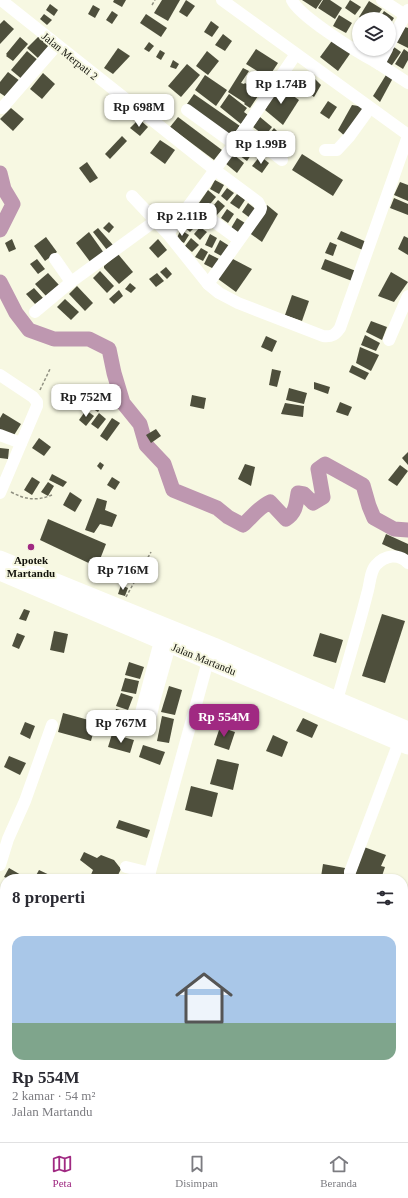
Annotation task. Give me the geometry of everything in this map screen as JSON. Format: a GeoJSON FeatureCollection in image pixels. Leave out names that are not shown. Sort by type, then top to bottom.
{"type":"FeatureCollection","features":[{"type":"Feature","properties":{"kind":"highway","name":"Jalan Martandu"},"geometry":{"type":"LineString","coordinates":[[0,559],[29,577],[165,643],[405,740]]}},
{"type":"Feature","properties":{"kind":"highway","name":"Jalan Martandu"},"geometry":{"type":"LineString","coordinates":[[0,572],[29,577],[120,608],[214,646],[337,700],[405,740]]}},
{"type":"Feature","properties":{"kind":"street","name":"Jalan Merpati 2"},"geometry":{"type":"LineString","coordinates":[[1,0],[261,205],[260,211],[238,240]]}},
{"type":"Feature","properties":{"kind":"street"},"geometry":{"type":"LineString","coordinates":[[132,196],[168,234],[208,284],[219,293],[238,303],[322,336],[334,336],[340,328],[408,136],[222,0]]}},
{"type":"Feature","properties":{"kind":"street"},"geometry":{"type":"LineString","coordinates":[[292,0],[294,4],[306,15],[338,39],[408,83]]}},
{"type":"Feature","properties":{"kind":"street"},"geometry":{"type":"LineString","coordinates":[[382,0],[407,14],[396,33]]}},
{"type":"Feature","properties":{"kind":"street"},"geometry":{"type":"LineString","coordinates":[[2,108],[57,45]]}},
{"type":"Feature","properties":{"kind":"street"},"geometry":{"type":"LineString","coordinates":[[168,234],[244,130],[296,54]]}},
{"type":"Feature","properties":{"kind":"street"},"geometry":{"type":"LineString","coordinates":[[379,64],[383,56]]}},
{"type":"Feature","properties":{"kind":"street"},"geometry":{"type":"LineString","coordinates":[[325,150],[338,150],[370,108]]}},
{"type":"Feature","properties":{"kind":"street"},"geometry":{"type":"LineString","coordinates":[[187,110],[234,144]]}},
{"type":"Feature","properties":{"kind":"street"},"geometry":{"type":"LineString","coordinates":[[244,130],[282,160]]}},
{"type":"Feature","properties":{"kind":"street"},"geometry":{"type":"LineString","coordinates":[[190,204],[238,240],[208,284]]}},
{"type":"Feature","properties":{"kind":"street"},"geometry":{"type":"LineString","coordinates":[[35,312],[71,282],[155,220]]}},
{"type":"Feature","properties":{"kind":"street"},"geometry":{"type":"LineString","coordinates":[[55,259],[71,282]]}},
{"type":"Feature","properties":{"kind":"street"},"geometry":{"type":"LineString","coordinates":[[390,340],[408,296]]}},
{"type":"Feature","properties":{"kind":"street"},"geometry":{"type":"LineString","coordinates":[[0,375],[35,399],[37,406],[1,490]]}},
{"type":"Feature","properties":{"kind":"street"},"geometry":{"type":"LineString","coordinates":[[0,435],[21,444]]}},
{"type":"Feature","properties":{"kind":"street"},"geometry":{"type":"LineString","coordinates":[[337,700],[373,569],[382,560],[392,556],[403,558],[408,563]]}},
{"type":"Feature","properties":{"kind":"street"},"geometry":{"type":"LineString","coordinates":[[165,643],[149,724],[146,729],[140,729],[138,727],[139,720],[165,643]]}},
{"type":"Feature","properties":{"kind":"street"},"geometry":{"type":"LineString","coordinates":[[150,874],[208,661]]}},
{"type":"Feature","properties":{"kind":"street"},"geometry":{"type":"LineString","coordinates":[[0,865],[8,839],[25,800],[52,725]]}},
{"type":"Feature","properties":{"kind":"street"},"geometry":{"type":"LineString","coordinates":[[350,872],[405,740]]}},
{"type":"Feature","properties":{"kind":"street"},"geometry":{"type":"LineString","coordinates":[[126,867],[144,874]]}},
{"type":"Feature","properties":{"kind":"path"},"geometry":{"type":"LineString","coordinates":[[152,5],[155,0]]}},
{"type":"Feature","properties":{"kind":"path"},"geometry":{"type":"LineString","coordinates":[[35,399],[50,369]]}},
{"type":"Feature","properties":{"kind":"path"},"geometry":{"type":"LineString","coordinates":[[1,490],[23,498],[42,499],[52,495]]}},
{"type":"Feature","properties":{"kind":"path"},"geometry":{"type":"LineString","coordinates":[[120,608],[150,552]]}},
{"type":"Feature","properties":{"kind":"building"},"geometry":{"type":"Polygon","coordinates":[[[114,0],[126,0],[122,7],[113,2],[114,0]]]}},
{"type":"Feature","properties":{"kind":"building"},"geometry":{"type":"Polygon","coordinates":[[[162,0],[180,0],[168,21],[154,13],[162,0]]]}},
{"type":"Feature","properties":{"kind":"building"},"geometry":{"type":"Polygon","coordinates":[[[186,0],[195,6],[187,17],[179,12],[186,0]]]}},
{"type":"Feature","properties":{"kind":"building"},"geometry":{"type":"Polygon","coordinates":[[[302,0],[322,0],[316,9],[302,0]]]}},
{"type":"Feature","properties":{"kind":"building"},"geometry":{"type":"Polygon","coordinates":[[[323,0],[330,0],[342,8],[335,19],[318,8],[323,0]]]}},
{"type":"Feature","properties":{"kind":"building"},"geometry":{"type":"Polygon","coordinates":[[[350,0],[361,7],[357,12],[352,13],[345,8],[350,0]]]}},
{"type":"Feature","properties":{"kind":"building"},"geometry":{"type":"Polygon","coordinates":[[[369,1],[382,9],[380,12],[362,12],[369,1]]]}},
{"type":"Feature","properties":{"kind":"building"},"geometry":{"type":"Polygon","coordinates":[[[50,4],[58,10],[54,16],[46,10],[50,4]]]}},
{"type":"Feature","properties":{"kind":"building"},"geometry":{"type":"Polygon","coordinates":[[[93,5],[100,9],[95,18],[88,14],[93,5]]]}},
{"type":"Feature","properties":{"kind":"building"},"geometry":{"type":"Polygon","coordinates":[[[112,11],[118,15],[112,24],[106,20],[112,11]]]}},
{"type":"Feature","properties":{"kind":"building"},"geometry":{"type":"Polygon","coordinates":[[[44,14],[52,20],[47,25],[40,19],[44,14]]]}},
{"type":"Feature","properties":{"kind":"building"},"geometry":{"type":"Polygon","coordinates":[[[146,14],[167,28],[161,37],[140,23],[146,14]]]}},
{"type":"Feature","properties":{"kind":"building"},"geometry":{"type":"Polygon","coordinates":[[[339,15],[352,23],[346,33],[333,26],[339,15]]]}},
{"type":"Feature","properties":{"kind":"building"},"geometry":{"type":"Polygon","coordinates":[[[4,20],[14,29],[0,44],[0,24],[4,20]]]}},
{"type":"Feature","properties":{"kind":"building"},"geometry":{"type":"Polygon","coordinates":[[[211,21],[219,27],[212,37],[204,32],[211,21]]]}},
{"type":"Feature","properties":{"kind":"building"},"geometry":{"type":"Polygon","coordinates":[[[405,27],[408,28],[408,48],[396,42],[405,27]]]}},
{"type":"Feature","properties":{"kind":"building"},"geometry":{"type":"Polygon","coordinates":[[[223,34],[232,41],[225,51],[215,45],[223,34]]]}},
{"type":"Feature","properties":{"kind":"building"},"geometry":{"type":"Polygon","coordinates":[[[39,36],[50,47],[39,59],[27,48],[39,36]]]}},
{"type":"Feature","properties":{"kind":"building"},"geometry":{"type":"Polygon","coordinates":[[[20,37],[28,44],[13,61],[6,56],[6,54],[20,37]]]}},
{"type":"Feature","properties":{"kind":"building"},"geometry":{"type":"Polygon","coordinates":[[[334,38],[352,51],[338,71],[320,57],[334,38]]]}},
{"type":"Feature","properties":{"kind":"building"},"geometry":{"type":"Polygon","coordinates":[[[149,42],[154,46],[149,52],[144,49],[149,42]]]}},
{"type":"Feature","properties":{"kind":"building"},"geometry":{"type":"Polygon","coordinates":[[[118,48],[130,56],[113,74],[104,68],[118,48]]]}},
{"type":"Feature","properties":{"kind":"building"},"geometry":{"type":"Polygon","coordinates":[[[396,48],[401,52],[390,68],[383,63],[388,56],[396,56],[396,48]]]}},
{"type":"Feature","properties":{"kind":"building"},"geometry":{"type":"Polygon","coordinates":[[[256,49],[278,63],[268,78],[246,64],[256,49]]]}},
{"type":"Feature","properties":{"kind":"building"},"geometry":{"type":"Polygon","coordinates":[[[404,49],[408,52],[408,60],[403,69],[395,64],[404,49]]]}},
{"type":"Feature","properties":{"kind":"building"},"geometry":{"type":"Polygon","coordinates":[[[160,50],[165,53],[161,60],[156,57],[160,50]]]}},
{"type":"Feature","properties":{"kind":"building"},"geometry":{"type":"Polygon","coordinates":[[[27,51],[39,61],[23,80],[11,70],[27,51]]]}},
{"type":"Feature","properties":{"kind":"building"},"geometry":{"type":"Polygon","coordinates":[[[207,51],[219,61],[208,75],[196,66],[207,51]]]}},
{"type":"Feature","properties":{"kind":"building"},"geometry":{"type":"Polygon","coordinates":[[[173,60],[179,64],[176,69],[170,67],[173,60]]]}},
{"type":"Feature","properties":{"kind":"building"},"geometry":{"type":"Polygon","coordinates":[[[187,64],[200,75],[181,97],[168,86],[187,64]]]}},
{"type":"Feature","properties":{"kind":"building"},"geometry":{"type":"Polygon","coordinates":[[[243,68],[249,71],[241,83],[245,83],[251,87],[250,90],[253,91],[260,80],[266,84],[250,108],[228,92],[243,68]]]}},
{"type":"Feature","properties":{"kind":"building"},"geometry":{"type":"Polygon","coordinates":[[[8,72],[20,81],[6,97],[0,93],[0,82],[8,72]]]}},
{"type":"Feature","properties":{"kind":"building"},"geometry":{"type":"Polygon","coordinates":[[[43,73],[55,84],[42,99],[30,89],[43,73]]]}},
{"type":"Feature","properties":{"kind":"building"},"geometry":{"type":"Polygon","coordinates":[[[205,75],[227,90],[216,106],[195,90],[205,75]]]}},
{"type":"Feature","properties":{"kind":"building"},"geometry":{"type":"Polygon","coordinates":[[[386,75],[393,78],[380,102],[373,96],[386,75]]]}},
{"type":"Feature","properties":{"kind":"building"},"geometry":{"type":"Polygon","coordinates":[[[314,78],[321,85],[314,97],[306,91],[314,78]]]}},
{"type":"Feature","properties":{"kind":"building"},"geometry":{"type":"Polygon","coordinates":[[[278,85],[299,100],[283,125],[265,110],[278,85]]]}},
{"type":"Feature","properties":{"kind":"building"},"geometry":{"type":"Polygon","coordinates":[[[194,94],[240,126],[232,136],[187,104],[194,94]]]}},
{"type":"Feature","properties":{"kind":"building"},"geometry":{"type":"Polygon","coordinates":[[[229,94],[247,108],[244,112],[248,115],[241,124],[220,107],[229,94]]]}},
{"type":"Feature","properties":{"kind":"building"},"geometry":{"type":"Polygon","coordinates":[[[328,101],[337,107],[329,119],[320,113],[328,101]]]}},
{"type":"Feature","properties":{"kind":"building"},"geometry":{"type":"Polygon","coordinates":[[[352,105],[365,107],[346,137],[338,130],[352,105]]]}},
{"type":"Feature","properties":{"kind":"building"},"geometry":{"type":"Polygon","coordinates":[[[11,108],[24,119],[13,131],[0,119],[11,108]]]}},
{"type":"Feature","properties":{"kind":"building"},"geometry":{"type":"Polygon","coordinates":[[[178,117],[222,150],[214,160],[170,127],[178,117]]]}},
{"type":"Feature","properties":{"kind":"building"},"geometry":{"type":"Polygon","coordinates":[[[260,117],[272,127],[265,136],[253,127],[260,117]]]}},
{"type":"Feature","properties":{"kind":"building"},"geometry":{"type":"Polygon","coordinates":[[[139,119],[148,127],[140,136],[130,128],[139,119]]]}},
{"type":"Feature","properties":{"kind":"building"},"geometry":{"type":"Polygon","coordinates":[[[274,128],[280,134],[272,143],[266,138],[274,128]]]}},
{"type":"Feature","properties":{"kind":"building"},"geometry":{"type":"Polygon","coordinates":[[[281,135],[288,140],[280,149],[274,144],[281,135]]]}},
{"type":"Feature","properties":{"kind":"building"},"geometry":{"type":"Polygon","coordinates":[[[122,136],[127,141],[110,159],[105,154],[122,136]]]}},
{"type":"Feature","properties":{"kind":"building"},"geometry":{"type":"Polygon","coordinates":[[[160,140],[175,150],[165,164],[150,153],[160,140]]]}},
{"type":"Feature","properties":{"kind":"building"},"geometry":{"type":"Polygon","coordinates":[[[242,144],[253,152],[247,161],[236,153],[242,144]]]}},
{"type":"Feature","properties":{"kind":"building"},"geometry":{"type":"Polygon","coordinates":[[[233,154],[244,163],[237,173],[225,163],[233,154]]]}},
{"type":"Feature","properties":{"kind":"building"},"geometry":{"type":"Polygon","coordinates":[[[302,154],[343,180],[333,196],[292,170],[302,154]]]}},
{"type":"Feature","properties":{"kind":"building"},"geometry":{"type":"Polygon","coordinates":[[[260,156],[269,163],[262,173],[252,166],[260,156]]]}},
{"type":"Feature","properties":{"kind":"building"},"geometry":{"type":"Polygon","coordinates":[[[87,162],[98,178],[90,183],[79,168],[87,162]]]}},
{"type":"Feature","properties":{"kind":"building"},"geometry":{"type":"Polygon","coordinates":[[[215,180],[224,185],[219,194],[210,189],[215,180]]]}},
{"type":"Feature","properties":{"kind":"building"},"geometry":{"type":"Polygon","coordinates":[[[400,182],[408,185],[408,201],[394,195],[400,182]]]}},
{"type":"Feature","properties":{"kind":"building"},"geometry":{"type":"Polygon","coordinates":[[[227,188],[234,193],[227,201],[221,196],[227,188]]]}},
{"type":"Feature","properties":{"kind":"building"},"geometry":{"type":"Polygon","coordinates":[[[208,190],[216,197],[206,209],[199,203],[208,190]]]}},
{"type":"Feature","properties":{"kind":"building"},"geometry":{"type":"Polygon","coordinates":[[[237,194],[245,200],[239,209],[230,203],[237,194]]]}},
{"type":"Feature","properties":{"kind":"building"},"geometry":{"type":"Polygon","coordinates":[[[394,198],[408,204],[408,215],[390,208],[394,198]]]}},
{"type":"Feature","properties":{"kind":"building"},"geometry":{"type":"Polygon","coordinates":[[[218,200],[225,206],[216,216],[209,211],[218,200]]]}},
{"type":"Feature","properties":{"kind":"building"},"geometry":{"type":"Polygon","coordinates":[[[248,203],[257,210],[250,218],[242,212],[248,203]]]}},
{"type":"Feature","properties":{"kind":"building"},"geometry":{"type":"Polygon","coordinates":[[[267,205],[278,214],[262,242],[248,232],[267,205]]]}},
{"type":"Feature","properties":{"kind":"building"},"geometry":{"type":"Polygon","coordinates":[[[227,209],[234,214],[228,223],[221,218],[227,209]]]}},
{"type":"Feature","properties":{"kind":"building"},"geometry":{"type":"Polygon","coordinates":[[[188,218],[197,225],[190,232],[182,225],[188,218]]]}},
{"type":"Feature","properties":{"kind":"building"},"geometry":{"type":"Polygon","coordinates":[[[237,218],[245,223],[239,233],[231,228],[237,218]]]}},
{"type":"Feature","properties":{"kind":"building"},"geometry":{"type":"Polygon","coordinates":[[[109,222],[114,227],[109,233],[103,228],[109,222]]]}},
{"type":"Feature","properties":{"kind":"building"},"geometry":{"type":"Polygon","coordinates":[[[200,227],[207,232],[200,240],[194,234],[200,227]]]}},
{"type":"Feature","properties":{"kind":"building"},"geometry":{"type":"Polygon","coordinates":[[[98,228],[113,245],[107,250],[93,232],[98,228]]]}},
{"type":"Feature","properties":{"kind":"building"},"geometry":{"type":"Polygon","coordinates":[[[181,230],[189,235],[184,243],[176,239],[181,230]]]}},
{"type":"Feature","properties":{"kind":"building"},"geometry":{"type":"Polygon","coordinates":[[[341,231],[369,243],[365,251],[337,239],[341,231]]]}},
{"type":"Feature","properties":{"kind":"building"},"geometry":{"type":"Polygon","coordinates":[[[89,232],[104,253],[91,263],[76,243],[89,232]]]}},
{"type":"Feature","properties":{"kind":"building"},"geometry":{"type":"Polygon","coordinates":[[[210,234],[217,238],[212,248],[205,245],[210,234]]]}},
{"type":"Feature","properties":{"kind":"building"},"geometry":{"type":"Polygon","coordinates":[[[404,236],[408,238],[408,255],[398,249],[404,236]]]}},
{"type":"Feature","properties":{"kind":"building"},"geometry":{"type":"Polygon","coordinates":[[[46,237],[57,252],[45,261],[34,246],[46,237]]]}},
{"type":"Feature","properties":{"kind":"building"},"geometry":{"type":"Polygon","coordinates":[[[191,238],[199,245],[192,252],[185,246],[191,238]]]}},
{"type":"Feature","properties":{"kind":"building"},"geometry":{"type":"Polygon","coordinates":[[[12,239],[16,249],[9,252],[5,243],[12,239]]]}},
{"type":"Feature","properties":{"kind":"building"},"geometry":{"type":"Polygon","coordinates":[[[158,239],[167,250],[158,258],[149,248],[158,239]]]}},
{"type":"Feature","properties":{"kind":"building"},"geometry":{"type":"Polygon","coordinates":[[[220,240],[231,247],[225,258],[214,252],[220,240]]]}},
{"type":"Feature","properties":{"kind":"building"},"geometry":{"type":"Polygon","coordinates":[[[330,242],[337,245],[333,256],[325,253],[330,242]]]}},
{"type":"Feature","properties":{"kind":"building"},"geometry":{"type":"Polygon","coordinates":[[[201,248],[208,252],[203,261],[195,257],[201,248]]]}},
{"type":"Feature","properties":{"kind":"building"},"geometry":{"type":"Polygon","coordinates":[[[118,254],[133,272],[119,284],[104,268],[104,266],[118,254]]]}},
{"type":"Feature","properties":{"kind":"building"},"geometry":{"type":"Polygon","coordinates":[[[209,254],[219,259],[214,269],[204,264],[209,254]]]}},
{"type":"Feature","properties":{"kind":"building"},"geometry":{"type":"Polygon","coordinates":[[[231,258],[252,269],[236,292],[214,276],[231,258]]]}},
{"type":"Feature","properties":{"kind":"building"},"geometry":{"type":"Polygon","coordinates":[[[37,259],[45,269],[38,274],[30,264],[37,259]]]}},
{"type":"Feature","properties":{"kind":"building"},"geometry":{"type":"Polygon","coordinates":[[[325,259],[356,271],[352,281],[321,269],[325,259]]]}},
{"type":"Feature","properties":{"kind":"building"},"geometry":{"type":"Polygon","coordinates":[[[166,267],[172,274],[167,279],[160,272],[166,267]]]}},
{"type":"Feature","properties":{"kind":"building"},"geometry":{"type":"Polygon","coordinates":[[[100,271],[114,286],[107,293],[93,278],[100,271]]]}},
{"type":"Feature","properties":{"kind":"building"},"geometry":{"type":"Polygon","coordinates":[[[391,272],[408,282],[394,302],[378,296],[391,272]]]}},
{"type":"Feature","properties":{"kind":"building"},"geometry":{"type":"Polygon","coordinates":[[[48,273],[59,285],[46,296],[35,284],[48,273]]]}},
{"type":"Feature","properties":{"kind":"building"},"geometry":{"type":"Polygon","coordinates":[[[157,273],[164,281],[156,287],[149,279],[157,273]]]}},
{"type":"Feature","properties":{"kind":"building"},"geometry":{"type":"Polygon","coordinates":[[[130,283],[136,288],[131,293],[125,289],[130,283]]]}},
{"type":"Feature","properties":{"kind":"building"},"geometry":{"type":"Polygon","coordinates":[[[77,286],[93,303],[85,311],[69,294],[77,286]]]}},
{"type":"Feature","properties":{"kind":"building"},"geometry":{"type":"Polygon","coordinates":[[[34,288],[43,298],[35,304],[26,294],[34,288]]]}},
{"type":"Feature","properties":{"kind":"building"},"geometry":{"type":"Polygon","coordinates":[[[119,290],[123,296],[114,304],[109,299],[119,290]]]}},
{"type":"Feature","properties":{"kind":"building"},"geometry":{"type":"Polygon","coordinates":[[[292,295],[309,301],[302,321],[285,315],[292,295]]]}},
{"type":"Feature","properties":{"kind":"building"},"geometry":{"type":"Polygon","coordinates":[[[65,299],[79,312],[71,320],[57,307],[65,299]]]}},
{"type":"Feature","properties":{"kind":"building"},"geometry":{"type":"Polygon","coordinates":[[[371,321],[387,327],[382,340],[366,332],[371,321]]]}},
{"type":"Feature","properties":{"kind":"building"},"geometry":{"type":"Polygon","coordinates":[[[365,335],[380,343],[376,351],[361,345],[365,335]]]}},
{"type":"Feature","properties":{"kind":"building"},"geometry":{"type":"Polygon","coordinates":[[[266,336],[277,341],[272,352],[261,347],[266,336]]]}},
{"type":"Feature","properties":{"kind":"building"},"geometry":{"type":"Polygon","coordinates":[[[360,347],[379,355],[371,371],[356,363],[360,347]]]}},
{"type":"Feature","properties":{"kind":"building"},"geometry":{"type":"Polygon","coordinates":[[[352,365],[369,373],[365,380],[349,372],[352,365]]]}},
{"type":"Feature","properties":{"kind":"building"},"geometry":{"type":"Polygon","coordinates":[[[272,369],[281,371],[277,387],[269,385],[272,369]]]}},
{"type":"Feature","properties":{"kind":"building"},"geometry":{"type":"Polygon","coordinates":[[[314,382],[330,387],[328,394],[314,389],[314,382]]]}},
{"type":"Feature","properties":{"kind":"building"},"geometry":{"type":"Polygon","coordinates":[[[289,388],[307,393],[304,404],[286,400],[289,388]]]}},
{"type":"Feature","properties":{"kind":"building"},"geometry":{"type":"Polygon","coordinates":[[[192,395],[206,398],[204,409],[190,406],[192,395]]]}},
{"type":"Feature","properties":{"kind":"building"},"geometry":{"type":"Polygon","coordinates":[[[96,397],[104,402],[98,412],[90,407],[96,397]]]}},
{"type":"Feature","properties":{"kind":"building"},"geometry":{"type":"Polygon","coordinates":[[[340,402],[352,407],[348,416],[336,412],[340,402]]]}},
{"type":"Feature","properties":{"kind":"building"},"geometry":{"type":"Polygon","coordinates":[[[285,403],[304,406],[303,417],[281,414],[285,403]]]}},
{"type":"Feature","properties":{"kind":"building"},"geometry":{"type":"Polygon","coordinates":[[[86,410],[94,416],[86,426],[79,420],[86,410]]]}},
{"type":"Feature","properties":{"kind":"building"},"geometry":{"type":"Polygon","coordinates":[[[3,413],[21,424],[11,440],[0,434],[0,418],[3,413]]]}},
{"type":"Feature","properties":{"kind":"building"},"geometry":{"type":"Polygon","coordinates":[[[99,413],[106,419],[98,429],[91,424],[99,413]]]}},
{"type":"Feature","properties":{"kind":"building"},"geometry":{"type":"Polygon","coordinates":[[[112,418],[120,423],[107,441],[100,436],[112,418]]]}},
{"type":"Feature","properties":{"kind":"building"},"geometry":{"type":"Polygon","coordinates":[[[156,429],[161,436],[151,443],[146,435],[156,429]]]}},
{"type":"Feature","properties":{"kind":"building"},"geometry":{"type":"Polygon","coordinates":[[[39,438],[51,447],[44,456],[32,448],[39,438]]]}},
{"type":"Feature","properties":{"kind":"building"},"geometry":{"type":"Polygon","coordinates":[[[0,448],[9,449],[8,459],[0,458],[0,448]]]}},
{"type":"Feature","properties":{"kind":"building"},"geometry":{"type":"Polygon","coordinates":[[[408,452],[408,465],[402,458],[408,452]]]}},
{"type":"Feature","properties":{"kind":"building"},"geometry":{"type":"Polygon","coordinates":[[[100,462],[104,465],[101,470],[97,466],[100,462]]]}},
{"type":"Feature","properties":{"kind":"building"},"geometry":{"type":"Polygon","coordinates":[[[245,464],[255,467],[251,486],[238,479],[245,464]]]}},
{"type":"Feature","properties":{"kind":"building"},"geometry":{"type":"Polygon","coordinates":[[[400,465],[408,471],[397,486],[388,480],[400,465]]]}},
{"type":"Feature","properties":{"kind":"building"},"geometry":{"type":"Polygon","coordinates":[[[52,474],[67,482],[63,487],[49,480],[52,474]]]}},
{"type":"Feature","properties":{"kind":"building"},"geometry":{"type":"Polygon","coordinates":[[[32,477],[40,482],[32,495],[24,490],[32,477]]]}},
{"type":"Feature","properties":{"kind":"building"},"geometry":{"type":"Polygon","coordinates":[[[112,477],[120,482],[115,490],[107,485],[112,477]]]}},
{"type":"Feature","properties":{"kind":"building"},"geometry":{"type":"Polygon","coordinates":[[[48,482],[54,486],[48,496],[41,492],[48,482]]]}},
{"type":"Feature","properties":{"kind":"building"},"geometry":{"type":"Polygon","coordinates":[[[70,492],[82,500],[75,512],[63,505],[70,492]]]}},
{"type":"Feature","properties":{"kind":"building"},"geometry":{"type":"Polygon","coordinates":[[[97,498],[107,501],[105,510],[117,515],[112,527],[100,524],[94,533],[85,530],[97,498]]]}},
{"type":"Feature","properties":{"kind":"building"},"geometry":{"type":"Polygon","coordinates":[[[48,519],[106,544],[97,567],[40,540],[48,519]]]}},
{"type":"Feature","properties":{"kind":"building"},"geometry":{"type":"Polygon","coordinates":[[[386,534],[408,544],[408,556],[382,544],[386,534]]]}},
{"type":"Feature","properties":{"kind":"building"},"geometry":{"type":"Polygon","coordinates":[[[113,563],[121,566],[114,583],[106,579],[113,563]]]}},
{"type":"Feature","properties":{"kind":"building"},"geometry":{"type":"Polygon","coordinates":[[[121,585],[128,588],[125,596],[118,594],[121,585]]]}},
{"type":"Feature","properties":{"kind":"building"},"geometry":{"type":"Polygon","coordinates":[[[24,609],[30,611],[26,621],[19,619],[24,609]]]}},
{"type":"Feature","properties":{"kind":"building"},"geometry":{"type":"Polygon","coordinates":[[[382,614],[405,621],[385,683],[362,676],[382,614]]]}},
{"type":"Feature","properties":{"kind":"building"},"geometry":{"type":"Polygon","coordinates":[[[54,631],[68,634],[64,653],[50,650],[54,631]]]}},
{"type":"Feature","properties":{"kind":"building"},"geometry":{"type":"Polygon","coordinates":[[[17,633],[25,636],[19,649],[12,646],[17,633]]]}},
{"type":"Feature","properties":{"kind":"building"},"geometry":{"type":"Polygon","coordinates":[[[320,633],[343,640],[336,663],[313,656],[320,633]]]}},
{"type":"Feature","properties":{"kind":"building"},"geometry":{"type":"Polygon","coordinates":[[[129,662],[144,667],[140,679],[125,675],[129,662]]]}},
{"type":"Feature","properties":{"kind":"building"},"geometry":{"type":"Polygon","coordinates":[[[125,678],[139,681],[136,694],[121,691],[125,678]]]}},
{"type":"Feature","properties":{"kind":"building"},"geometry":{"type":"Polygon","coordinates":[[[169,686],[182,690],[175,715],[161,712],[169,686]]]}},
{"type":"Feature","properties":{"kind":"building"},"geometry":{"type":"Polygon","coordinates":[[[121,693],[133,697],[128,710],[116,706],[121,693]]]}},
{"type":"Feature","properties":{"kind":"building"},"geometry":{"type":"Polygon","coordinates":[[[116,709],[128,712],[124,727],[112,723],[116,709]]]}},
{"type":"Feature","properties":{"kind":"building"},"geometry":{"type":"Polygon","coordinates":[[[63,713],[96,722],[91,741],[58,732],[63,713]]]}},
{"type":"Feature","properties":{"kind":"building"},"geometry":{"type":"Polygon","coordinates":[[[162,716],[174,719],[169,743],[157,741],[162,716]]]}},
{"type":"Feature","properties":{"kind":"building"},"geometry":{"type":"Polygon","coordinates":[[[303,718],[318,725],[312,738],[296,731],[303,718]]]}},
{"type":"Feature","properties":{"kind":"building"},"geometry":{"type":"Polygon","coordinates":[[[25,722],[35,726],[30,739],[20,734],[25,722]]]}},
{"type":"Feature","properties":{"kind":"building"},"geometry":{"type":"Polygon","coordinates":[[[220,727],[235,732],[229,750],[214,745],[220,727]]]}},
{"type":"Feature","properties":{"kind":"building"},"geometry":{"type":"Polygon","coordinates":[[[112,734],[134,740],[130,753],[108,747],[112,734]]]}},
{"type":"Feature","properties":{"kind":"building"},"geometry":{"type":"Polygon","coordinates":[[[273,735],[288,742],[282,757],[266,751],[273,735]]]}},
{"type":"Feature","properties":{"kind":"building"},"geometry":{"type":"Polygon","coordinates":[[[143,745],[165,752],[160,765],[139,757],[143,745]]]}},
{"type":"Feature","properties":{"kind":"building"},"geometry":{"type":"Polygon","coordinates":[[[9,756],[26,763],[20,775],[4,767],[9,756]]]}},
{"type":"Feature","properties":{"kind":"building"},"geometry":{"type":"Polygon","coordinates":[[[217,759],[239,764],[233,790],[210,784],[217,759]]]}},
{"type":"Feature","properties":{"kind":"building"},"geometry":{"type":"Polygon","coordinates":[[[191,786],[218,793],[212,817],[185,810],[191,786]]]}},
{"type":"Feature","properties":{"kind":"building"},"geometry":{"type":"Polygon","coordinates":[[[119,820],[150,830],[147,838],[116,828],[119,820]]]}},
{"type":"Feature","properties":{"kind":"building"},"geometry":{"type":"Polygon","coordinates":[[[364,847],[386,855],[381,866],[385,867],[383,874],[355,874],[364,847]]]}},
{"type":"Feature","properties":{"kind":"building"},"geometry":{"type":"Polygon","coordinates":[[[84,852],[97,858],[101,855],[114,860],[121,869],[118,874],[91,874],[93,870],[80,860],[84,852]]]}},
{"type":"Feature","properties":{"kind":"building"},"geometry":{"type":"Polygon","coordinates":[[[323,864],[345,868],[344,874],[321,874],[323,864]]]}},
{"type":"Feature","properties":{"kind":"building"},"geometry":{"type":"Polygon","coordinates":[[[9,868],[19,874],[6,874],[9,868]]]}},
{"type":"Feature","properties":{"kind":"building"},"geometry":{"type":"Polygon","coordinates":[[[39,870],[47,874],[37,874],[39,870]]]}},
{"type":"Feature","properties":{"kind":"waterway"},"geometry":{"type":"LineString","coordinates":[[0,173],[4,189],[13,204],[0,230]]}},
{"type":"Feature","properties":{"kind":"waterway"},"geometry":{"type":"LineString","coordinates":[[0,282],[16,313],[29,330],[54,339],[89,339],[109,349],[123,403],[140,424],[146,445],[164,464],[173,490],[217,508],[228,517],[243,525],[259,509],[270,502],[286,519],[294,511],[298,493],[304,494],[313,503],[323,497],[318,469],[325,464],[363,485],[374,518],[394,529],[408,530]]}},
{"type":"Feature","properties":{"kind":"place","name":"Apotek Martandu"},"geometry":{"type":"Point","coordinates":[31,547]}}]}
